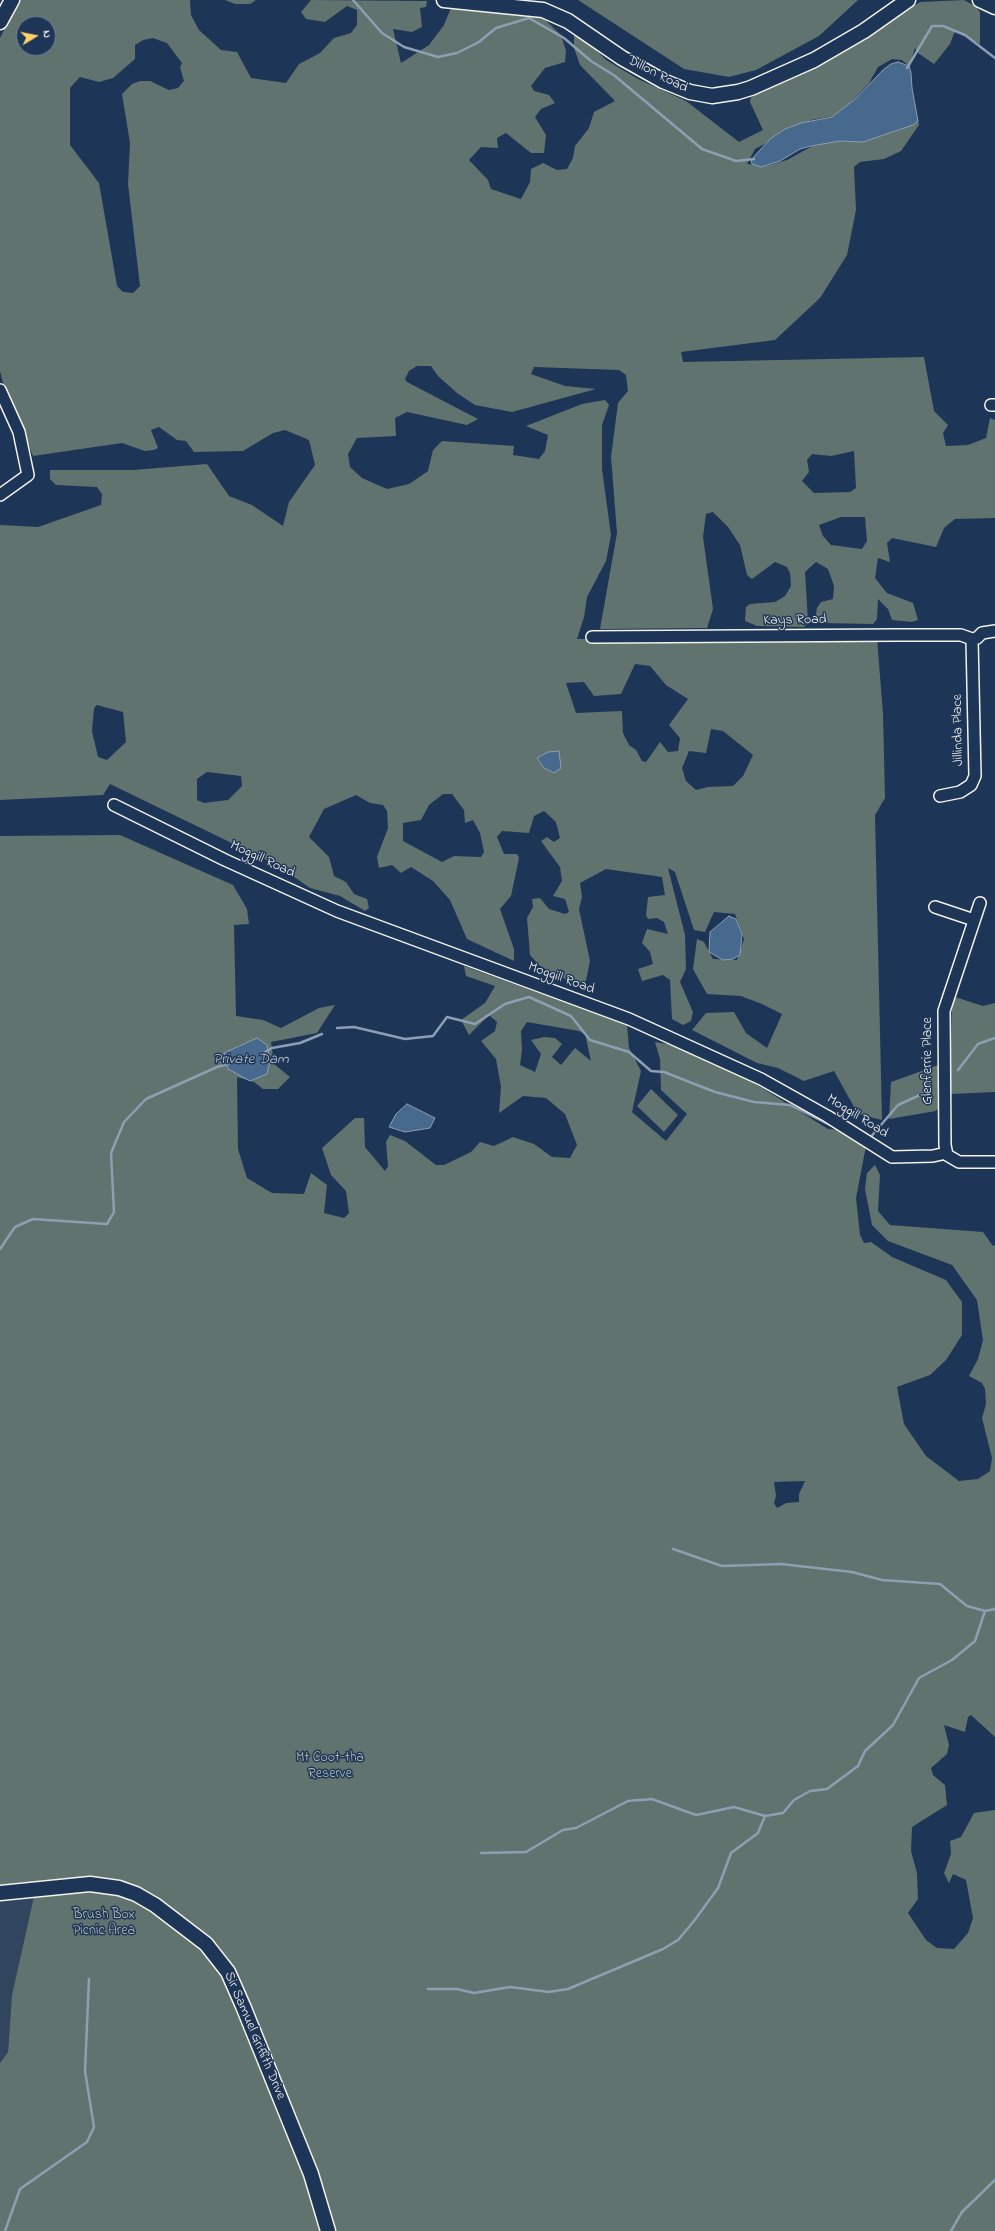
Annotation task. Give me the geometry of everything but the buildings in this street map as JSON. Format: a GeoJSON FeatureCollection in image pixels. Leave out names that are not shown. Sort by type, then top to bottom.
{"type":"FeatureCollection","features":[{"type":"Feature","properties":{"kind":"main road"},"geometry":{"type":"LineString","coordinates":[[0,22],[12,0]]}},
{"type":"Feature","properties":{"kind":"main road","name":"Dillon Road"},"geometry":{"type":"LineString","coordinates":[[444,0],[544,10],[568,21],[622,58],[663,81],[690,92],[712,96],[738,92],[751,88],[814,60],[864,31],[908,0]]}},
{"type":"Feature","properties":{"kind":"main road"},"geometry":{"type":"LineString","coordinates":[[980,0],[995,7]]}},
{"type":"Feature","properties":{"kind":"main road","name":"Sir Samuel Griffith Drive"},"geometry":{"type":"LineString","coordinates":[[0,1893],[83,1884],[103,1884],[136,1894],[155,1905],[206,1944],[228,1972],[243,2006],[311,2174],[328,2231]]}},
{"type":"Feature","properties":{"kind":"street"},"geometry":{"type":"LineString","coordinates":[[0,390],[19,432],[28,475],[0,495]]}},
{"type":"Feature","properties":{"kind":"street"},"geometry":{"type":"LineString","coordinates":[[972,639],[977,638],[982,633],[995,631]]}},
{"type":"Feature","properties":{"kind":"street","name":"Kays Road"},"geometry":{"type":"LineString","coordinates":[[592,637],[897,634],[961,635],[972,639]]}},
{"type":"Feature","properties":{"kind":"street","name":"Jillinda Place"},"geometry":{"type":"LineString","coordinates":[[940,796],[960,792],[971,785],[975,776],[972,639]]}},
{"type":"Feature","properties":{"kind":"street","name":"Moggill Road"},"geometry":{"type":"LineString","coordinates":[[114,805],[225,860],[337,911],[629,1019],[761,1079],[827,1116],[892,1157],[934,1156],[946,1153]]}},
{"type":"Feature","properties":{"kind":"street","name":"Glenferrie Place"},"geometry":{"type":"LineString","coordinates":[[946,1153],[943,1018],[946,1002],[980,903]]}},
{"type":"Feature","properties":{"kind":"street"},"geometry":{"type":"LineString","coordinates":[[935,907],[974,920]]}},
{"type":"Feature","properties":{"kind":"street"},"geometry":{"type":"LineString","coordinates":[[946,1153],[949,1157],[958,1162],[995,1162]]}},
{"type":"Feature","properties":{"kind":"shaded area"},"geometry":{"type":"Polygon","coordinates":[[[34,1895],[12,1995],[8,2052],[0,2063],[0,1900],[34,1895]]]}},
{"type":"Feature","properties":{"kind":"green space"},"geometry":{"type":"Polygon","coordinates":[[[19,0],[190,0],[191,15],[199,30],[221,50],[237,52],[251,78],[286,83],[299,64],[320,53],[334,38],[351,33],[357,25],[357,10],[347,6],[325,22],[306,19],[301,12],[311,0],[427,1],[426,7],[420,8],[422,27],[412,32],[393,29],[401,63],[429,45],[444,25],[451,8],[490,9],[541,16],[561,35],[566,51],[565,62],[545,68],[531,86],[534,91],[549,95],[555,103],[541,109],[535,117],[546,135],[544,153],[531,153],[506,133],[497,138],[498,148],[481,147],[469,160],[488,180],[491,189],[521,199],[530,182],[531,169],[543,163],[557,170],[567,169],[573,158],[575,146],[589,128],[594,112],[615,101],[580,65],[574,48],[574,28],[606,60],[638,79],[686,101],[739,142],[763,130],[750,102],[751,97],[850,48],[920,2],[964,0],[975,6],[980,12],[980,44],[955,31],[950,44],[934,64],[918,53],[915,48],[909,66],[902,60],[892,59],[878,67],[869,83],[839,115],[811,120],[755,149],[747,164],[766,166],[787,160],[827,138],[911,118],[918,119],[919,125],[901,151],[884,159],[860,162],[854,167],[856,210],[847,255],[820,298],[775,340],[681,352],[683,362],[924,357],[934,411],[948,425],[943,433],[946,446],[968,445],[986,438],[990,418],[995,420],[995,518],[955,519],[944,528],[936,547],[892,538],[887,543],[890,562],[878,558],[875,578],[887,593],[913,603],[918,620],[912,622],[892,620],[888,609],[878,599],[877,619],[873,624],[819,623],[815,620],[817,608],[821,602],[833,599],[834,586],[828,569],[816,562],[805,572],[808,622],[804,627],[757,626],[745,621],[746,607],[750,604],[775,602],[785,596],[791,586],[790,573],[787,567],[775,562],[752,579],[747,575],[740,545],[728,527],[713,512],[706,514],[703,537],[713,609],[707,628],[600,629],[617,533],[611,457],[618,403],[628,391],[626,375],[619,370],[534,367],[531,374],[565,386],[596,389],[512,412],[475,405],[457,393],[438,376],[431,366],[417,366],[409,371],[405,379],[407,382],[478,419],[467,425],[407,412],[395,418],[396,436],[357,438],[348,454],[350,467],[362,478],[387,489],[409,484],[428,471],[433,450],[442,441],[514,446],[513,455],[539,459],[545,451],[548,435],[526,426],[582,404],[605,400],[609,405],[602,425],[602,469],[611,535],[606,561],[587,597],[584,617],[577,639],[877,638],[883,714],[885,798],[875,815],[882,1120],[858,1114],[834,1071],[804,1081],[778,1068],[757,1063],[692,1030],[706,1013],[734,1012],[746,1033],[767,1048],[782,1014],[741,996],[707,994],[693,969],[697,939],[704,942],[713,959],[737,960],[744,939],[735,914],[714,912],[705,932],[694,930],[675,872],[668,868],[685,935],[686,969],[680,982],[693,1012],[691,1021],[683,1025],[672,1019],[670,980],[663,975],[642,981],[638,969],[653,964],[650,952],[642,943],[647,929],[668,934],[664,922],[657,918],[648,919],[646,915],[648,897],[665,895],[662,877],[606,869],[580,883],[582,897],[579,909],[590,961],[585,985],[557,976],[539,965],[530,955],[527,918],[533,907],[532,899],[540,898],[549,909],[565,914],[569,912],[565,899],[553,896],[562,881],[560,867],[541,841],[547,837],[554,842],[560,838],[556,822],[544,811],[534,816],[529,833],[502,831],[497,837],[504,854],[517,854],[519,858],[511,896],[500,909],[514,949],[514,961],[467,939],[450,900],[433,881],[411,867],[401,873],[392,865],[379,868],[377,857],[388,828],[387,811],[383,805],[370,803],[356,795],[324,809],[309,837],[329,857],[334,876],[346,882],[354,894],[367,899],[369,908],[365,911],[340,896],[310,888],[277,865],[110,784],[103,795],[0,800],[0,525],[38,527],[101,505],[102,494],[97,487],[56,485],[50,479],[50,470],[133,470],[207,464],[229,496],[252,505],[283,526],[289,502],[315,465],[309,440],[285,430],[273,433],[243,451],[194,452],[186,441],[177,440],[159,427],[151,430],[158,448],[154,450],[145,451],[122,443],[33,456],[3,383],[0,371],[0,38],[19,0]],[[153,38],[143,40],[135,45],[135,59],[113,78],[99,82],[80,77],[70,88],[70,145],[99,183],[117,286],[123,292],[133,293],[140,286],[128,184],[130,143],[122,94],[132,84],[140,81],[150,81],[169,90],[178,88],[184,81],[180,67],[182,63],[167,43],[153,38]],[[854,451],[831,456],[812,454],[807,460],[809,472],[802,481],[814,493],[850,492],[856,488],[854,451]],[[841,517],[819,525],[823,536],[831,545],[862,549],[867,541],[865,517],[841,517]],[[635,664],[621,694],[594,696],[584,682],[566,683],[576,713],[622,711],[623,733],[629,745],[636,750],[642,761],[646,762],[660,742],[668,752],[678,751],[680,738],[669,725],[688,699],[666,685],[650,666],[635,664]],[[97,705],[94,708],[92,731],[98,757],[107,760],[126,742],[123,712],[97,705]],[[711,729],[706,753],[689,751],[682,768],[686,781],[696,790],[708,787],[733,786],[743,776],[753,755],[723,731],[711,729]],[[207,772],[197,779],[197,800],[204,803],[228,800],[242,786],[241,776],[207,772]],[[443,794],[429,805],[421,820],[403,823],[403,841],[442,862],[454,856],[481,857],[484,852],[480,833],[473,820],[465,823],[464,810],[452,794],[443,794]]]}},
{"type":"Feature","properties":{"kind":"green space"},"geometry":{"type":"Polygon","coordinates":[[[225,0],[255,1],[250,4],[235,4],[225,0]]]}},
{"type":"Feature","properties":{"kind":"green space"},"geometry":{"type":"Polygon","coordinates":[[[578,0],[858,0],[819,36],[756,70],[729,77],[684,69],[578,0]]]}},
{"type":"Feature","properties":{"kind":"green space","name":"Mt Coot-tha Reserve"},"geometry":{"type":"Polygon","coordinates":[[[120,835],[233,885],[247,909],[249,924],[234,925],[236,1016],[263,1020],[281,1028],[319,1008],[335,1005],[317,1033],[271,1042],[274,1064],[290,1077],[278,1089],[263,1089],[254,1082],[237,1077],[238,1149],[247,1178],[272,1193],[304,1194],[311,1173],[327,1185],[324,1213],[344,1218],[349,1213],[346,1191],[331,1175],[322,1148],[355,1118],[364,1118],[365,1147],[385,1171],[388,1166],[386,1142],[390,1135],[405,1141],[436,1165],[444,1165],[471,1152],[480,1142],[494,1146],[513,1137],[534,1144],[552,1157],[570,1158],[577,1145],[565,1114],[546,1098],[523,1096],[499,1113],[501,1087],[496,1059],[481,1041],[495,1031],[497,1022],[489,1015],[469,1035],[461,1020],[485,1003],[495,986],[466,976],[464,966],[627,1025],[629,1048],[641,1071],[632,1112],[666,1141],[687,1114],[661,1090],[660,1059],[655,1042],[691,1048],[730,1068],[828,1129],[843,1130],[866,1146],[856,1198],[860,1235],[864,1243],[871,1242],[892,1257],[946,1280],[962,1302],[962,1335],[946,1360],[930,1375],[897,1387],[904,1424],[926,1456],[959,1481],[978,1479],[990,1471],[992,1458],[982,1418],[986,1404],[985,1389],[982,1383],[969,1376],[978,1359],[983,1340],[977,1300],[952,1265],[888,1241],[872,1225],[865,1189],[867,1173],[875,1165],[880,1175],[878,1211],[890,1225],[983,1232],[993,1246],[995,1245],[995,1737],[971,1715],[968,1717],[965,1732],[944,1725],[949,1745],[947,1754],[931,1768],[933,1775],[945,1785],[947,1805],[912,1827],[911,1851],[917,1873],[918,1899],[908,1913],[926,1940],[937,1948],[954,1949],[968,1933],[973,1918],[966,1880],[953,1874],[949,1883],[944,1873],[951,1854],[950,1841],[961,1837],[974,1813],[995,1810],[995,2231],[0,2231],[0,2063],[8,2052],[12,1995],[34,1896],[0,1900],[0,836],[120,835]],[[527,1022],[521,1031],[522,1050],[520,1065],[535,1072],[541,1054],[531,1040],[544,1037],[555,1038],[562,1044],[552,1057],[561,1065],[575,1048],[591,1061],[585,1034],[579,1031],[527,1022]],[[805,1481],[774,1482],[776,1496],[774,1503],[777,1508],[786,1503],[799,1502],[799,1494],[805,1481]]]}},
{"type":"Feature","properties":{"kind":"green space"},"geometry":{"type":"Polygon","coordinates":[[[952,996],[983,1006],[995,1003],[995,1092],[951,1094],[936,1111],[889,1119],[891,1082],[941,1064],[951,1046],[952,996]]]}},
{"type":"Feature","properties":{"kind":"green space"},"geometry":{"type":"Polygon","coordinates":[[[651,1089],[678,1115],[664,1132],[637,1106],[651,1089]]]}},
{"type":"Feature","properties":{"kind":"water"},"geometry":{"type":"Polygon","coordinates":[[[898,62],[909,66],[911,73],[918,121],[913,125],[863,142],[840,141],[800,149],[780,161],[761,167],[752,164],[751,160],[770,139],[785,129],[801,123],[832,117],[854,100],[883,70],[891,64],[898,62]]]}},
{"type":"Feature","properties":{"kind":"water"},"geometry":{"type":"Polygon","coordinates":[[[559,751],[561,768],[554,773],[544,768],[537,758],[548,752],[559,751]]]}},
{"type":"Feature","properties":{"kind":"water"},"geometry":{"type":"Polygon","coordinates":[[[729,916],[736,919],[742,934],[740,955],[733,959],[723,960],[709,952],[710,932],[729,916]]]}},
{"type":"Feature","properties":{"kind":"water","name":"Private Dam"},"geometry":{"type":"Polygon","coordinates":[[[257,1038],[267,1045],[270,1061],[267,1074],[250,1081],[228,1069],[224,1053],[257,1038]]]}},
{"type":"Feature","properties":{"kind":"water"},"geometry":{"type":"Polygon","coordinates":[[[407,1104],[435,1118],[430,1128],[405,1132],[389,1127],[396,1114],[407,1104]]]}},
{"type":"Feature","properties":{"kind":"waterway"},"geometry":{"type":"LineString","coordinates":[[353,0],[382,33],[404,47],[438,57],[457,53],[479,42],[496,28],[529,18],[564,38],[591,61],[615,76],[702,149],[736,161],[754,159]]}},
{"type":"Feature","properties":{"kind":"waterway"},"geometry":{"type":"LineString","coordinates":[[907,68],[932,26],[943,26],[965,35],[995,58]]}},
{"type":"Feature","properties":{"kind":"waterway"},"geometry":{"type":"LineString","coordinates":[[337,1028],[354,1027],[405,1039],[433,1036],[447,1017],[475,1024],[505,1004],[529,997],[571,1016],[590,1040],[629,1052],[651,1071],[664,1072],[715,1092],[754,1102],[790,1105],[836,1128]]}},
{"type":"Feature","properties":{"kind":"waterway"},"geometry":{"type":"LineString","coordinates":[[265,1052],[272,1048],[300,1043],[322,1034]]}},
{"type":"Feature","properties":{"kind":"waterway"},"geometry":{"type":"LineString","coordinates":[[958,1070],[978,1044],[995,1038]]}},
{"type":"Feature","properties":{"kind":"waterway"},"geometry":{"type":"LineString","coordinates":[[0,1249],[15,1227],[33,1219],[107,1224],[114,1212],[111,1153],[124,1122],[146,1099],[217,1067],[228,1064]]}},
{"type":"Feature","properties":{"kind":"waterway"},"geometry":{"type":"LineString","coordinates":[[869,1139],[898,1105],[931,1090]]}},
{"type":"Feature","properties":{"kind":"waterway"},"geometry":{"type":"LineString","coordinates":[[673,1549],[722,1566],[781,1564],[852,1572],[882,1580],[940,1584],[967,1606],[985,1611],[995,1609]]}},
{"type":"Feature","properties":{"kind":"waterway"},"geometry":{"type":"LineString","coordinates":[[481,1853],[526,1852],[563,1830],[576,1828],[628,1801],[652,1799],[696,1815],[734,1807],[765,1816],[783,1813],[794,1800],[810,1791],[827,1789],[858,1766],[865,1751],[893,1725],[919,1678],[952,1660],[975,1641],[985,1611]]}},
{"type":"Feature","properties":{"kind":"waterway"},"geometry":{"type":"LineString","coordinates":[[428,1989],[457,1989],[474,1993],[510,1987],[549,1992],[568,1989],[663,1949],[678,1940],[694,1921],[718,1888],[731,1853],[758,1833],[765,1816]]}},
{"type":"Feature","properties":{"kind":"waterway"},"geometry":{"type":"LineString","coordinates":[[5,2231],[20,2189],[87,2142],[94,2127],[85,2071],[89,1979]]}},
{"type":"Feature","properties":{"kind":"waterway"},"geometry":{"type":"LineString","coordinates":[[951,2231],[962,2212],[995,2180]]}},
{"type":"Feature","properties":{"kind":"park label","name":"Brush Box Picnic Area"},"geometry":{"type":"Point","coordinates":[104,1924]}}]}
